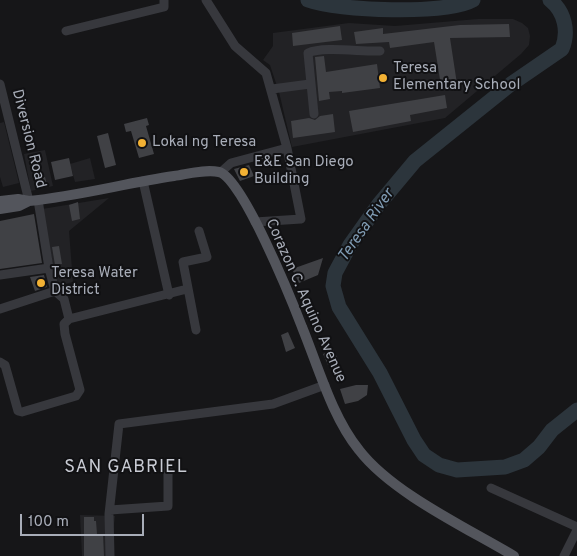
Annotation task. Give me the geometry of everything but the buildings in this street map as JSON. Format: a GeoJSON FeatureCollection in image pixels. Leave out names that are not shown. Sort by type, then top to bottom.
{"type":"FeatureCollection","features":[{"type":"Feature","properties":{"kind":"main road"},"geometry":{"type":"LineString","coordinates":[[0,209],[143,181],[201,172],[221,172]]}},
{"type":"Feature","properties":{"kind":"main road","name":"Corazon C. Aquino Avenue"},"geometry":{"type":"LineString","coordinates":[[221,172],[230,179],[255,222],[289,294],[325,385],[353,442],[378,469],[410,494],[514,556]]}},
{"type":"Feature","properties":{"kind":"main road"},"geometry":{"type":"LineString","coordinates":[[0,202],[18,199],[34,201]]}},
{"type":"Feature","properties":{"kind":"street"},"geometry":{"type":"LineString","coordinates":[[66,31],[164,7],[164,0]]}},
{"type":"Feature","properties":{"kind":"street"},"geometry":{"type":"LineString","coordinates":[[206,0],[236,46],[266,73],[287,148],[300,219],[255,222]]}},
{"type":"Feature","properties":{"kind":"street"},"geometry":{"type":"LineString","coordinates":[[314,114],[307,56],[313,51],[380,51]]}},
{"type":"Feature","properties":{"kind":"street","name":"Diversion Road"},"geometry":{"type":"LineString","coordinates":[[0,84],[34,201],[48,268],[55,291],[64,299],[69,319]]}},
{"type":"Feature","properties":{"kind":"street"},"geometry":{"type":"LineString","coordinates":[[272,89],[310,84]]}},
{"type":"Feature","properties":{"kind":"street"},"geometry":{"type":"LineString","coordinates":[[221,172],[230,163],[287,148]]}},
{"type":"Feature","properties":{"kind":"street"},"geometry":{"type":"LineString","coordinates":[[143,181],[169,295]]}},
{"type":"Feature","properties":{"kind":"street"},"geometry":{"type":"LineString","coordinates":[[196,330],[183,262],[208,257],[199,231]]}},
{"type":"Feature","properties":{"kind":"street"},"geometry":{"type":"LineString","coordinates":[[0,275],[48,268]]}},
{"type":"Feature","properties":{"kind":"street"},"geometry":{"type":"LineString","coordinates":[[0,362],[5,365],[18,411],[22,412],[76,396],[80,390],[64,324],[69,319],[187,290]]}},
{"type":"Feature","properties":{"kind":"street"},"geometry":{"type":"LineString","coordinates":[[0,309],[55,291]]}},
{"type":"Feature","properties":{"kind":"street"},"geometry":{"type":"LineString","coordinates":[[110,556],[110,510],[119,424],[273,404],[325,385]]}},
{"type":"Feature","properties":{"kind":"street"},"geometry":{"type":"LineString","coordinates":[[110,510],[168,506],[168,466]]}},
{"type":"Feature","properties":{"kind":"street"},"geometry":{"type":"LineString","coordinates":[[491,488],[577,529],[564,556]]}},
{"type":"Feature","properties":{"kind":"shaded area","name":"Teresa Elementary School"},"geometry":{"type":"Polygon","coordinates":[[[478,19],[513,19],[522,23],[528,28],[530,36],[529,45],[521,54],[445,118],[292,147],[279,92],[270,65],[263,60],[273,46],[273,33],[349,23],[395,26],[478,19]]]}},
{"type":"Feature","properties":{"kind":"shaded area"},"geometry":{"type":"Polygon","coordinates":[[[4,122],[19,183],[3,187],[0,177],[0,123],[4,122]]]}},
{"type":"Feature","properties":{"kind":"shaded area"},"geometry":{"type":"Polygon","coordinates":[[[45,150],[53,186],[31,191],[24,154],[45,150]]]}},
{"type":"Feature","properties":{"kind":"shaded area"},"geometry":{"type":"Polygon","coordinates":[[[90,158],[95,179],[75,182],[70,164],[90,158]]]}},
{"type":"Feature","properties":{"kind":"shaded area"},"geometry":{"type":"Polygon","coordinates":[[[109,198],[69,231],[73,282],[57,286],[42,209],[109,198]]]}},
{"type":"Feature","properties":{"kind":"shaded area"},"geometry":{"type":"Polygon","coordinates":[[[80,515],[115,516],[112,540],[113,556],[82,556],[80,515]]]}},
{"type":"Feature","properties":{"kind":"waterway","name":"Teresa River"},"geometry":{"type":"LineString","coordinates":[[308,0],[343,7],[392,10],[440,8],[459,5],[473,0]]}},
{"type":"Feature","properties":{"kind":"waterway","name":"Teresa River"},"geometry":{"type":"LineString","coordinates":[[550,0],[559,10],[564,23],[565,36],[562,49],[511,84],[415,161],[379,204],[350,245],[335,273],[333,286],[339,307],[380,373],[414,440],[424,455],[439,465],[457,470],[505,467],[524,460],[539,447],[552,430],[577,410]]}},
{"type":"Feature","properties":{"kind":"place","name":"Teresa Elementary School"},"geometry":{"type":"Point","coordinates":[383,78]}},
{"type":"Feature","properties":{"kind":"place","name":"Lokal ng Teresa"},"geometry":{"type":"Point","coordinates":[142,143]}},
{"type":"Feature","properties":{"kind":"place","name":"E&E San Diego Building"},"geometry":{"type":"Point","coordinates":[244,172]}},
{"type":"Feature","properties":{"kind":"place","name":"Teresa Water District"},"geometry":{"type":"Point","coordinates":[41,283]}},
{"type":"Feature","properties":{"kind":"district","name":"SAN GABRIEL"},"geometry":{"type":"Point","coordinates":[126,468]}}]}
